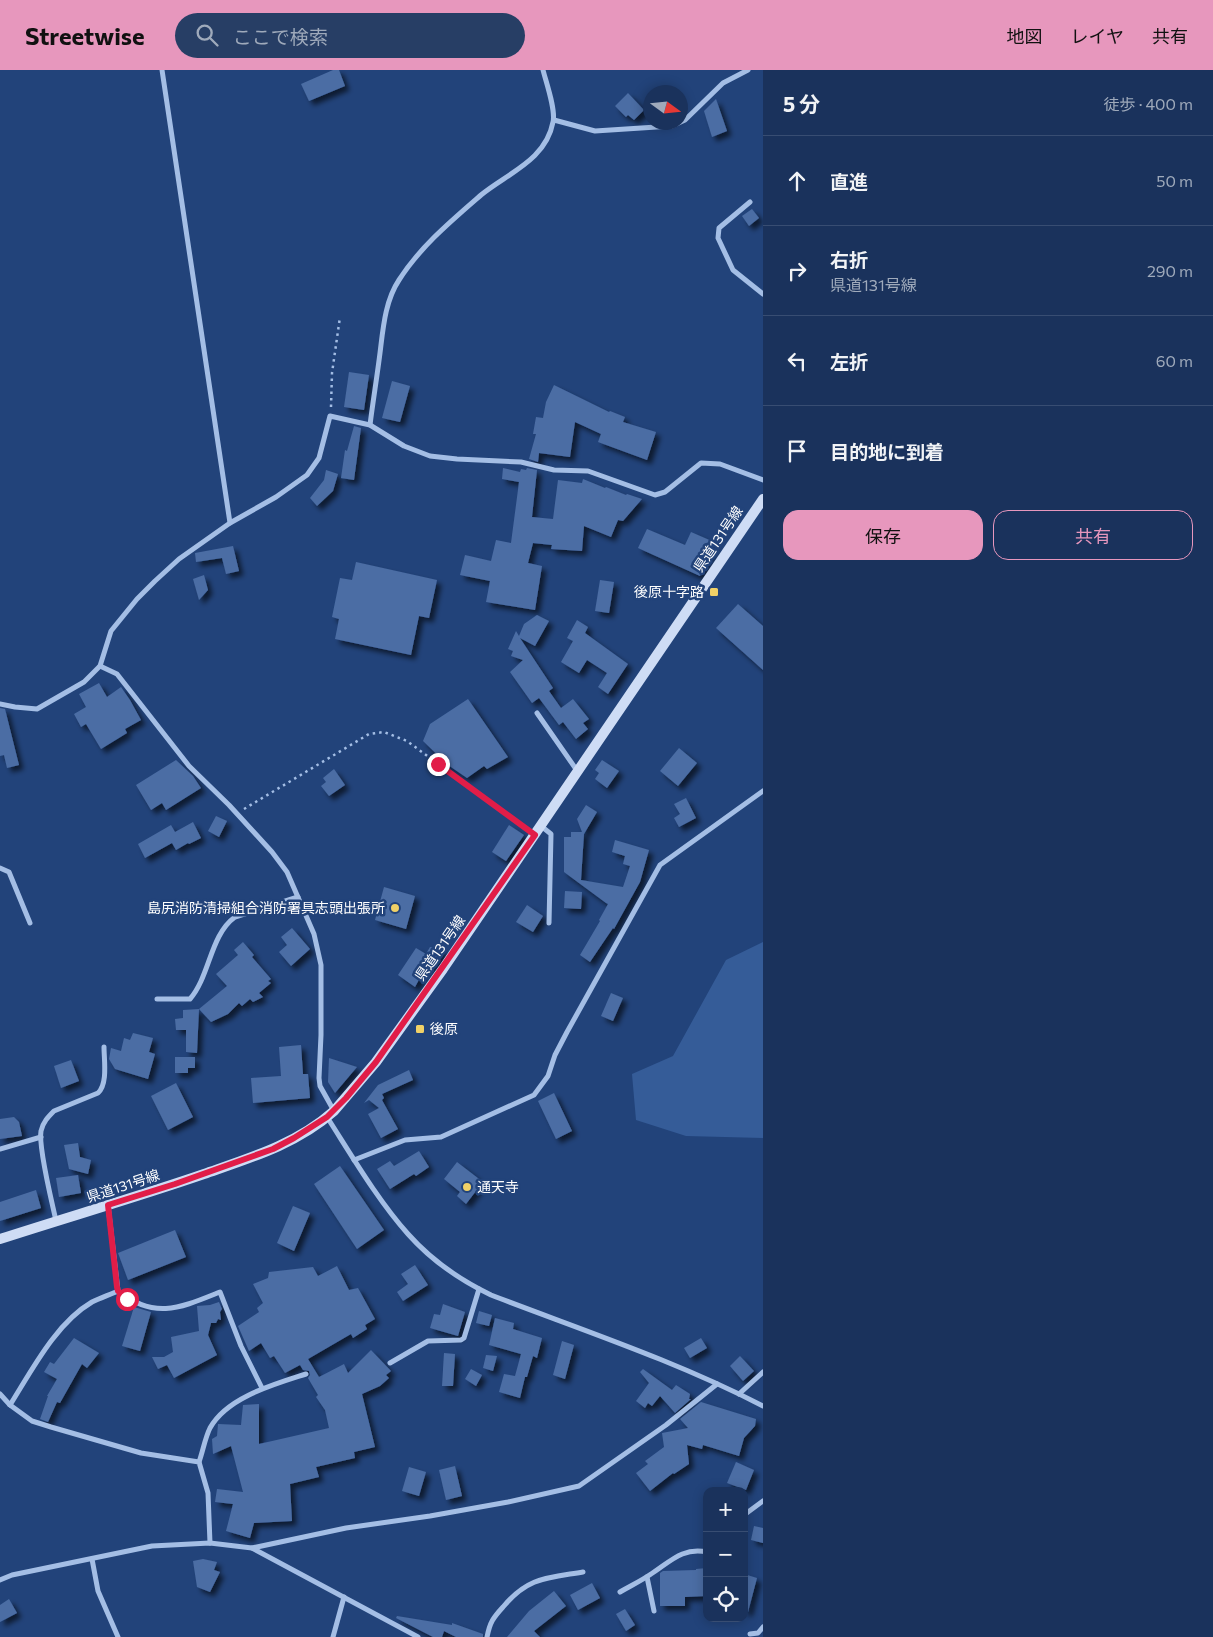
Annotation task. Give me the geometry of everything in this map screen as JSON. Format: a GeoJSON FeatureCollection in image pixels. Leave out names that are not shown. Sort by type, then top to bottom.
{"type":"FeatureCollection","features":[{"type":"Feature","properties":{"kind":"main road","name":"県道131号線"},"geometry":{"type":"LineString","coordinates":[[0,1239],[175,1184],[273,1149],[294,1138],[330,1114],[376,1062],[538,831],[609,723],[763,499]]}},
{"type":"Feature","properties":{"kind":"street"},"geometry":{"type":"LineString","coordinates":[[162,70],[230,523]]}},
{"type":"Feature","properties":{"kind":"street"},"geometry":{"type":"LineString","coordinates":[[370,424],[386,311],[397,282],[417,254],[451,222],[483,194],[536,155],[545,144],[554,120],[550,95],[542,70]]}},
{"type":"Feature","properties":{"kind":"street"},"geometry":{"type":"LineString","coordinates":[[554,120],[595,131],[672,126],[685,120],[723,83],[748,70]]}},
{"type":"Feature","properties":{"kind":"street"},"geometry":{"type":"LineString","coordinates":[[750,202],[719,228],[718,238],[733,270],[763,294]]}},
{"type":"Feature","properties":{"kind":"street"},"geometry":{"type":"LineString","coordinates":[[0,704],[37,709],[84,682],[100,666],[111,631],[137,599],[178,559],[230,523],[276,497],[307,474],[319,458],[330,416],[370,424],[404,446],[430,456],[521,462],[554,470],[588,471],[655,495],[665,492],[701,463],[720,464],[763,480]]}},
{"type":"Feature","properties":{"kind":"street"},"geometry":{"type":"LineString","coordinates":[[100,666],[117,674],[189,766],[236,813],[272,852],[287,872],[314,934],[322,965],[320,1086],[330,1114],[354,1160],[408,1234],[443,1266],[479,1289],[717,1384],[763,1406]]}},
{"type":"Feature","properties":{"kind":"street"},"geometry":{"type":"LineString","coordinates":[[536,713],[578,772]]}},
{"type":"Feature","properties":{"kind":"street"},"geometry":{"type":"LineString","coordinates":[[354,1160],[405,1140],[441,1137],[534,1095],[548,1076],[555,1055],[567,1032],[660,865],[763,791]]}},
{"type":"Feature","properties":{"kind":"street"},"geometry":{"type":"LineString","coordinates":[[538,831],[551,834],[549,922]]}},
{"type":"Feature","properties":{"kind":"street"},"geometry":{"type":"LineString","coordinates":[[0,868],[10,872],[30,923]]}},
{"type":"Feature","properties":{"kind":"street"},"geometry":{"type":"LineString","coordinates":[[157,999],[190,999],[197,991],[228,922],[235,917],[298,897]]}},
{"type":"Feature","properties":{"kind":"street"},"geometry":{"type":"LineString","coordinates":[[56,1221],[40,1133],[54,1111],[98,1093],[102,1089],[104,1082],[104,1047]]}},
{"type":"Feature","properties":{"kind":"street"},"geometry":{"type":"LineString","coordinates":[[0,1149],[41,1137]]}},
{"type":"Feature","properties":{"kind":"street"},"geometry":{"type":"LineString","coordinates":[[108,1205],[118,1291]]}},
{"type":"Feature","properties":{"kind":"street"},"geometry":{"type":"LineString","coordinates":[[390,1362],[428,1341],[461,1340],[464,1338],[479,1289]]}},
{"type":"Feature","properties":{"kind":"street"},"geometry":{"type":"LineString","coordinates":[[118,1291],[138,1304],[165,1309],[180,1307],[220,1292],[241,1346],[262,1388]]}},
{"type":"Feature","properties":{"kind":"street"},"geometry":{"type":"LineString","coordinates":[[10,1404],[57,1333],[76,1314],[92,1302],[118,1291]]}},
{"type":"Feature","properties":{"kind":"street"},"geometry":{"type":"LineString","coordinates":[[739,1394],[763,1372]]}},
{"type":"Feature","properties":{"kind":"street"},"geometry":{"type":"LineString","coordinates":[[210,1543],[208,1493],[199,1462],[209,1429],[219,1415],[262,1388],[306,1374]]}},
{"type":"Feature","properties":{"kind":"street"},"geometry":{"type":"LineString","coordinates":[[0,1580],[12,1575],[152,1546],[210,1543],[252,1548],[346,1528],[508,1502],[579,1486],[666,1425],[717,1384]]}},
{"type":"Feature","properties":{"kind":"street"},"geometry":{"type":"LineString","coordinates":[[0,1394],[32,1421],[141,1453],[199,1462]]}},
{"type":"Feature","properties":{"kind":"street"},"geometry":{"type":"LineString","coordinates":[[748,1512],[763,1501]]}},
{"type":"Feature","properties":{"kind":"street"},"geometry":{"type":"LineString","coordinates":[[252,1548],[418,1637]]}},
{"type":"Feature","properties":{"kind":"street"},"geometry":{"type":"LineString","coordinates":[[620,1592],[646,1577],[671,1558],[697,1550],[703,1551]]}},
{"type":"Feature","properties":{"kind":"street"},"geometry":{"type":"LineString","coordinates":[[92,1559],[98,1590],[118,1637]]}},
{"type":"Feature","properties":{"kind":"street"},"geometry":{"type":"LineString","coordinates":[[487,1637],[490,1622],[511,1597],[523,1587],[538,1580],[582,1572]]}},
{"type":"Feature","properties":{"kind":"street"},"geometry":{"type":"LineString","coordinates":[[646,1577],[654,1611]]}},
{"type":"Feature","properties":{"kind":"street"},"geometry":{"type":"LineString","coordinates":[[333,1637],[344,1597]]}},
{"type":"Feature","properties":{"kind":"street"},"geometry":{"type":"LineString","coordinates":[[750,1634],[758,1633],[763,1627]]}},
{"type":"Feature","properties":{"kind":"path"},"geometry":{"type":"LineString","coordinates":[[330,416],[332,373],[340,317]]}},
{"type":"Feature","properties":{"kind":"path"},"geometry":{"type":"LineString","coordinates":[[236,813],[369,734],[384,732],[407,741],[538,831]]}},
{"type":"Feature","properties":{"kind":"shaded area"},"geometry":{"type":"Polygon","coordinates":[[[763,942],[763,1138],[686,1136],[636,1120],[632,1074],[673,1056],[726,960],[763,942]]]}},
{"type":"Feature","properties":{"kind":"building"},"geometry":{"type":"Polygon","coordinates":[[[333,70],[339,70],[345,86],[309,101],[301,84],[333,70]]]}},
{"type":"Feature","properties":{"kind":"building"},"geometry":{"type":"Polygon","coordinates":[[[628,93],[643,111],[634,120],[628,115],[626,117],[615,106],[628,93]]]}},
{"type":"Feature","properties":{"kind":"building"},"geometry":{"type":"Polygon","coordinates":[[[716,99],[727,131],[712,137],[704,111],[716,99]]]}},
{"type":"Feature","properties":{"kind":"building"},"geometry":{"type":"Polygon","coordinates":[[[752,209],[759,218],[749,226],[742,216],[752,209]]]}},
{"type":"Feature","properties":{"kind":"building"},"geometry":{"type":"Polygon","coordinates":[[[349,372],[369,375],[364,410],[344,407],[349,372]]]}},
{"type":"Feature","properties":{"kind":"building"},"geometry":{"type":"Polygon","coordinates":[[[392,381],[410,386],[400,422],[382,418],[392,381]]]}},
{"type":"Feature","properties":{"kind":"building"},"geometry":{"type":"Polygon","coordinates":[[[554,385],[609,412],[625,417],[623,422],[656,432],[647,460],[598,442],[601,434],[575,422],[570,457],[539,453],[538,462],[529,459],[536,434],[533,434],[536,417],[543,418],[546,402],[554,385]]]}},
{"type":"Feature","properties":{"kind":"building"},"geometry":{"type":"Polygon","coordinates":[[[354,426],[361,428],[354,480],[341,478],[345,450],[347,451],[354,426]]]}},
{"type":"Feature","properties":{"kind":"building"},"geometry":{"type":"Polygon","coordinates":[[[503,468],[520,472],[521,469],[526,470],[527,468],[537,470],[532,517],[553,519],[558,480],[582,483],[583,479],[642,499],[623,521],[618,520],[611,537],[584,526],[582,551],[551,549],[552,545],[533,543],[528,563],[542,566],[535,610],[486,602],[490,581],[460,575],[465,555],[491,561],[496,540],[511,543],[519,482],[502,479],[503,468]]]}},
{"type":"Feature","properties":{"kind":"building"},"geometry":{"type":"Polygon","coordinates":[[[326,470],[338,474],[333,491],[317,506],[310,498],[324,480],[326,470]]]}},
{"type":"Feature","properties":{"kind":"building"},"geometry":{"type":"Polygon","coordinates":[[[647,529],[685,545],[691,532],[714,542],[700,576],[638,548],[647,529]]]}},
{"type":"Feature","properties":{"kind":"building"},"geometry":{"type":"Polygon","coordinates":[[[233,546],[239,571],[226,574],[222,558],[196,562],[195,553],[233,546]]]}},
{"type":"Feature","properties":{"kind":"building"},"geometry":{"type":"Polygon","coordinates":[[[356,562],[437,580],[429,618],[419,616],[411,655],[335,639],[339,619],[332,617],[340,578],[352,580],[356,562]]]}},
{"type":"Feature","properties":{"kind":"building"},"geometry":{"type":"Polygon","coordinates":[[[204,575],[208,590],[199,600],[193,579],[204,575]]]}},
{"type":"Feature","properties":{"kind":"building"},"geometry":{"type":"Polygon","coordinates":[[[600,580],[614,582],[609,613],[595,611],[600,580]]]}},
{"type":"Feature","properties":{"kind":"building"},"geometry":{"type":"Polygon","coordinates":[[[738,604],[763,626],[763,670],[716,628],[738,604]]]}},
{"type":"Feature","properties":{"kind":"building"},"geometry":{"type":"Polygon","coordinates":[[[537,615],[549,621],[535,646],[520,638],[553,688],[549,691],[561,708],[573,699],[589,719],[583,723],[588,729],[576,739],[563,722],[559,725],[539,698],[532,703],[510,672],[523,660],[511,656],[513,651],[508,649],[516,631],[519,636],[524,624],[537,615]]]}},
{"type":"Feature","properties":{"kind":"building"},"geometry":{"type":"Polygon","coordinates":[[[577,620],[588,627],[585,633],[628,664],[608,694],[598,687],[607,673],[587,660],[579,673],[561,662],[573,641],[567,638],[577,620]]]}},
{"type":"Feature","properties":{"kind":"building"},"geometry":{"type":"Polygon","coordinates":[[[99,683],[107,697],[121,687],[141,720],[125,729],[127,733],[101,749],[86,724],[81,727],[74,714],[86,707],[79,694],[99,683]]]}},
{"type":"Feature","properties":{"kind":"building"},"geometry":{"type":"Polygon","coordinates":[[[468,699],[508,757],[487,769],[484,766],[467,778],[448,765],[423,741],[430,724],[468,699]]]}},
{"type":"Feature","properties":{"kind":"building"},"geometry":{"type":"Polygon","coordinates":[[[0,708],[5,709],[19,765],[7,768],[4,755],[0,756],[0,708]]]}},
{"type":"Feature","properties":{"kind":"building"},"geometry":{"type":"Polygon","coordinates":[[[679,748],[697,763],[678,786],[660,771],[679,748]]]}},
{"type":"Feature","properties":{"kind":"building"},"geometry":{"type":"Polygon","coordinates":[[[176,760],[193,776],[201,788],[166,810],[162,803],[151,810],[136,785],[176,760]]]}},
{"type":"Feature","properties":{"kind":"building"},"geometry":{"type":"Polygon","coordinates":[[[602,760],[619,771],[607,788],[595,779],[599,773],[595,770],[602,760]]]}},
{"type":"Feature","properties":{"kind":"building"},"geometry":{"type":"Polygon","coordinates":[[[334,769],[345,785],[329,796],[321,786],[326,782],[323,778],[334,769]]]}},
{"type":"Feature","properties":{"kind":"building"},"geometry":{"type":"Polygon","coordinates":[[[686,798],[696,818],[679,827],[674,818],[680,814],[674,804],[686,798]]]}},
{"type":"Feature","properties":{"kind":"building"},"geometry":{"type":"Polygon","coordinates":[[[586,805],[597,812],[584,834],[581,880],[623,887],[630,866],[623,864],[625,856],[612,852],[615,840],[649,850],[640,882],[614,929],[590,962],[580,955],[608,904],[564,872],[564,837],[571,837],[571,832],[582,832],[577,819],[586,805]]]}},
{"type":"Feature","properties":{"kind":"building"},"geometry":{"type":"Polygon","coordinates":[[[216,816],[227,821],[219,837],[208,831],[216,816]]]}},
{"type":"Feature","properties":{"kind":"building"},"geometry":{"type":"Polygon","coordinates":[[[193,822],[201,838],[176,850],[172,843],[145,858],[138,844],[171,825],[175,832],[193,822]]]}},
{"type":"Feature","properties":{"kind":"building"},"geometry":{"type":"Polygon","coordinates":[[[509,825],[524,835],[506,861],[492,852],[509,825]]]}},
{"type":"Feature","properties":{"kind":"building","name":"島尻消防清掃組合消防署具志頭出張所"},"geometry":{"type":"Polygon","coordinates":[[[384,887],[415,896],[406,929],[375,920],[384,887]]]}},
{"type":"Feature","properties":{"kind":"building"},"geometry":{"type":"Polygon","coordinates":[[[565,891],[582,892],[581,909],[564,908],[565,891]]]}},
{"type":"Feature","properties":{"kind":"building"},"geometry":{"type":"Polygon","coordinates":[[[527,905],[543,916],[533,932],[516,922],[527,905]]]}},
{"type":"Feature","properties":{"kind":"building"},"geometry":{"type":"Polygon","coordinates":[[[292,928],[310,949],[291,966],[279,952],[287,945],[281,937],[292,928]]]}},
{"type":"Feature","properties":{"kind":"building"},"geometry":{"type":"Polygon","coordinates":[[[243,942],[254,955],[252,957],[271,979],[268,981],[271,983],[259,993],[263,997],[253,1002],[250,999],[242,1006],[239,1003],[228,1014],[211,1022],[199,1009],[227,986],[216,974],[238,955],[234,950],[243,942]]]}},
{"type":"Feature","properties":{"kind":"building"},"geometry":{"type":"Polygon","coordinates":[[[430,947],[444,950],[431,968],[426,967],[415,987],[398,975],[416,948],[426,954],[430,947]]]}},
{"type":"Feature","properties":{"kind":"building"},"geometry":{"type":"Polygon","coordinates":[[[611,993],[623,998],[613,1021],[601,1016],[611,993]]]}},
{"type":"Feature","properties":{"kind":"building"},"geometry":{"type":"Polygon","coordinates":[[[199,1009],[197,1053],[186,1052],[186,1030],[176,1030],[175,1019],[183,1018],[183,1010],[199,1009]]]}},
{"type":"Feature","properties":{"kind":"building"},"geometry":{"type":"Polygon","coordinates":[[[133,1033],[153,1038],[149,1052],[155,1054],[148,1079],[115,1069],[109,1059],[111,1048],[121,1051],[124,1038],[130,1040],[133,1033]]]}},
{"type":"Feature","properties":{"kind":"building"},"geometry":{"type":"Polygon","coordinates":[[[301,1045],[303,1074],[308,1074],[310,1098],[253,1103],[251,1078],[281,1076],[279,1047],[301,1045]]]}},
{"type":"Feature","properties":{"kind":"building"},"geometry":{"type":"Polygon","coordinates":[[[175,1057],[195,1057],[195,1068],[188,1068],[188,1073],[175,1073],[175,1057]]]}},
{"type":"Feature","properties":{"kind":"building"},"geometry":{"type":"Polygon","coordinates":[[[329,1058],[357,1067],[335,1093],[328,1082],[329,1058]]]}},
{"type":"Feature","properties":{"kind":"building"},"geometry":{"type":"Polygon","coordinates":[[[71,1060],[79,1081],[61,1088],[54,1066],[71,1060]]]}},
{"type":"Feature","properties":{"kind":"building"},"geometry":{"type":"Polygon","coordinates":[[[409,1070],[413,1080],[382,1094],[384,1098],[382,1100],[398,1129],[381,1138],[368,1114],[379,1108],[369,1100],[364,1103],[378,1085],[409,1070]]]}},
{"type":"Feature","properties":{"kind":"building"},"geometry":{"type":"Polygon","coordinates":[[[176,1083],[193,1117],[168,1130],[151,1096],[176,1083]]]}},
{"type":"Feature","properties":{"kind":"building"},"geometry":{"type":"Polygon","coordinates":[[[554,1093],[572,1131],[556,1139],[538,1101],[554,1093]]]}},
{"type":"Feature","properties":{"kind":"building"},"geometry":{"type":"Polygon","coordinates":[[[14,1117],[19,1122],[22,1136],[0,1139],[0,1119],[14,1117]]]}},
{"type":"Feature","properties":{"kind":"building"},"geometry":{"type":"Polygon","coordinates":[[[78,1143],[80,1157],[91,1160],[88,1174],[69,1169],[64,1145],[78,1143]]]}},
{"type":"Feature","properties":{"kind":"building"},"geometry":{"type":"Polygon","coordinates":[[[419,1151],[429,1167],[390,1189],[377,1169],[390,1161],[394,1166],[419,1151]]]}},
{"type":"Feature","properties":{"kind":"building","name":"通天寺"},"geometry":{"type":"Polygon","coordinates":[[[457,1162],[483,1182],[466,1204],[457,1196],[460,1192],[444,1179],[457,1162]]]}},
{"type":"Feature","properties":{"kind":"building"},"geometry":{"type":"Polygon","coordinates":[[[340,1166],[384,1230],[357,1249],[314,1184],[340,1166]]]}},
{"type":"Feature","properties":{"kind":"building"},"geometry":{"type":"Polygon","coordinates":[[[78,1175],[81,1193],[59,1197],[56,1178],[78,1175]]]}},
{"type":"Feature","properties":{"kind":"building"},"geometry":{"type":"Polygon","coordinates":[[[36,1190],[41,1208],[0,1221],[0,1202],[36,1190]]]}},
{"type":"Feature","properties":{"kind":"building"},"geometry":{"type":"Polygon","coordinates":[[[293,1206],[310,1213],[294,1251],[277,1243],[293,1206]]]}},
{"type":"Feature","properties":{"kind":"building"},"geometry":{"type":"Polygon","coordinates":[[[175,1230],[186,1257],[128,1280],[118,1253],[175,1230]]]}},
{"type":"Feature","properties":{"kind":"building"},"geometry":{"type":"Polygon","coordinates":[[[415,1265],[428,1285],[403,1301],[397,1292],[408,1284],[401,1274],[415,1265]]]}},
{"type":"Feature","properties":{"kind":"building"},"geometry":{"type":"Polygon","coordinates":[[[337,1266],[349,1290],[358,1288],[375,1319],[365,1325],[367,1329],[353,1338],[351,1334],[308,1359],[319,1377],[344,1364],[348,1373],[371,1350],[391,1371],[386,1375],[389,1378],[380,1386],[362,1394],[375,1447],[354,1452],[355,1458],[316,1467],[319,1477],[290,1484],[292,1521],[254,1523],[250,1538],[226,1531],[233,1504],[215,1502],[217,1489],[243,1492],[231,1446],[213,1454],[212,1439],[217,1436],[218,1424],[241,1425],[243,1405],[259,1404],[259,1444],[329,1428],[325,1410],[316,1397],[318,1395],[308,1378],[310,1375],[309,1371],[303,1370],[300,1365],[285,1373],[274,1356],[270,1358],[261,1343],[249,1351],[238,1326],[259,1312],[257,1308],[263,1303],[253,1284],[268,1278],[269,1272],[313,1267],[318,1276],[337,1266]]]}},
{"type":"Feature","properties":{"kind":"building"},"geometry":{"type":"Polygon","coordinates":[[[219,1302],[222,1309],[220,1312],[221,1320],[218,1319],[216,1323],[211,1323],[208,1335],[217,1355],[174,1378],[167,1365],[158,1369],[152,1357],[164,1357],[173,1352],[171,1337],[199,1331],[197,1306],[219,1302]]]}},
{"type":"Feature","properties":{"kind":"building"},"geometry":{"type":"Polygon","coordinates":[[[443,1304],[465,1312],[458,1336],[430,1328],[434,1314],[440,1315],[443,1304]]]}},
{"type":"Feature","properties":{"kind":"building"},"geometry":{"type":"Polygon","coordinates":[[[134,1307],[151,1312],[140,1351],[122,1346],[134,1307]]]}},
{"type":"Feature","properties":{"kind":"building"},"geometry":{"type":"Polygon","coordinates":[[[479,1311],[492,1315],[489,1326],[476,1323],[479,1311]]]}},
{"type":"Feature","properties":{"kind":"building"},"geometry":{"type":"Polygon","coordinates":[[[495,1318],[514,1323],[513,1329],[542,1338],[537,1358],[533,1356],[527,1377],[525,1377],[520,1398],[499,1392],[504,1374],[515,1376],[521,1354],[489,1345],[495,1318]]]}},
{"type":"Feature","properties":{"kind":"building"},"geometry":{"type":"Polygon","coordinates":[[[74,1338],[99,1353],[87,1368],[82,1364],[60,1403],[57,1402],[48,1422],[40,1419],[47,1396],[57,1379],[44,1372],[50,1362],[54,1364],[74,1338]]]}},
{"type":"Feature","properties":{"kind":"building"},"geometry":{"type":"Polygon","coordinates":[[[701,1338],[707,1348],[690,1358],[684,1348],[701,1338]]]}},
{"type":"Feature","properties":{"kind":"building"},"geometry":{"type":"Polygon","coordinates":[[[562,1341],[574,1345],[565,1379],[553,1375],[562,1341]]]}},
{"type":"Feature","properties":{"kind":"building"},"geometry":{"type":"Polygon","coordinates":[[[444,1353],[455,1354],[453,1386],[442,1386],[444,1353]]]}},
{"type":"Feature","properties":{"kind":"building"},"geometry":{"type":"Polygon","coordinates":[[[486,1355],[497,1356],[493,1371],[483,1368],[486,1355]]]}},
{"type":"Feature","properties":{"kind":"building"},"geometry":{"type":"Polygon","coordinates":[[[740,1356],[754,1371],[743,1381],[730,1366],[740,1356]]]}},
{"type":"Feature","properties":{"kind":"building"},"geometry":{"type":"Polygon","coordinates":[[[471,1369],[482,1375],[476,1386],[465,1379],[471,1369]]]}},
{"type":"Feature","properties":{"kind":"building"},"geometry":{"type":"Polygon","coordinates":[[[643,1369],[672,1390],[676,1385],[690,1394],[689,1399],[691,1399],[675,1413],[660,1396],[652,1406],[648,1403],[645,1408],[636,1401],[649,1383],[640,1372],[643,1369]]]}},
{"type":"Feature","properties":{"kind":"building"},"geometry":{"type":"Polygon","coordinates":[[[701,1402],[756,1419],[755,1426],[744,1438],[739,1456],[703,1445],[702,1449],[687,1445],[689,1464],[673,1473],[650,1491],[636,1473],[648,1464],[645,1461],[664,1447],[662,1433],[688,1428],[680,1419],[701,1402]]]}},
{"type":"Feature","properties":{"kind":"building"},"geometry":{"type":"Polygon","coordinates":[[[736,1462],[754,1470],[747,1487],[738,1487],[727,1483],[736,1462]]]}},
{"type":"Feature","properties":{"kind":"building"},"geometry":{"type":"Polygon","coordinates":[[[455,1466],[462,1496],[446,1500],[439,1470],[455,1466]]]}},
{"type":"Feature","properties":{"kind":"building"},"geometry":{"type":"Polygon","coordinates":[[[409,1467],[426,1472],[419,1496],[402,1491],[409,1467]]]}},
{"type":"Feature","properties":{"kind":"building"},"geometry":{"type":"Polygon","coordinates":[[[754,1526],[763,1528],[763,1543],[751,1540],[754,1526]]]}},
{"type":"Feature","properties":{"kind":"building"},"geometry":{"type":"Polygon","coordinates":[[[203,1559],[217,1562],[214,1570],[220,1572],[210,1592],[197,1587],[193,1561],[203,1559]]]}},
{"type":"Feature","properties":{"kind":"building"},"geometry":{"type":"Polygon","coordinates":[[[703,1568],[703,1596],[685,1597],[685,1606],[660,1606],[660,1573],[663,1571],[703,1568]]]}},
{"type":"Feature","properties":{"kind":"building"},"geometry":{"type":"Polygon","coordinates":[[[748,1575],[757,1578],[748,1612],[748,1575]]]}},
{"type":"Feature","properties":{"kind":"building"},"geometry":{"type":"Polygon","coordinates":[[[592,1583],[600,1598],[578,1610],[570,1595],[592,1583]]]}},
{"type":"Feature","properties":{"kind":"building"},"geometry":{"type":"Polygon","coordinates":[[[554,1591],[566,1606],[534,1631],[540,1637],[507,1637],[529,1611],[554,1591]]]}},
{"type":"Feature","properties":{"kind":"building"},"geometry":{"type":"Polygon","coordinates":[[[9,1599],[17,1613],[0,1622],[0,1605],[9,1599]]]}},
{"type":"Feature","properties":{"kind":"building"},"geometry":{"type":"Polygon","coordinates":[[[625,1609],[635,1625],[626,1631],[616,1614],[625,1609]]]}},
{"type":"Feature","properties":{"kind":"building"},"geometry":{"type":"Polygon","coordinates":[[[397,1616],[452,1625],[452,1623],[483,1634],[483,1637],[456,1637],[444,1631],[442,1637],[433,1637],[396,1618],[397,1616]]]}},
{"type":"Feature","properties":{"kind":"place","name":"後原十字路"},"geometry":{"type":"Point","coordinates":[714,592]}},
{"type":"Feature","properties":{"kind":"place","name":"島尻消防清掃組合消防署具志頭出張所"},"geometry":{"type":"Point","coordinates":[395,908]}},
{"type":"Feature","properties":{"kind":"place","name":"後原"},"geometry":{"type":"Point","coordinates":[420,1029]}},
{"type":"Feature","properties":{"kind":"place","name":"通天寺"},"geometry":{"type":"Point","coordinates":[467,1187]}},
{"type":"Feature","properties":{"kind":"route"},"geometry":{"type":"LineString","coordinates":[[127,1299],[118,1291],[117,1287],[108,1205],[175,1184],[273,1149],[327,1117],[346,1098],[376,1062],[443,969],[535,835],[438,764]]}}]}
